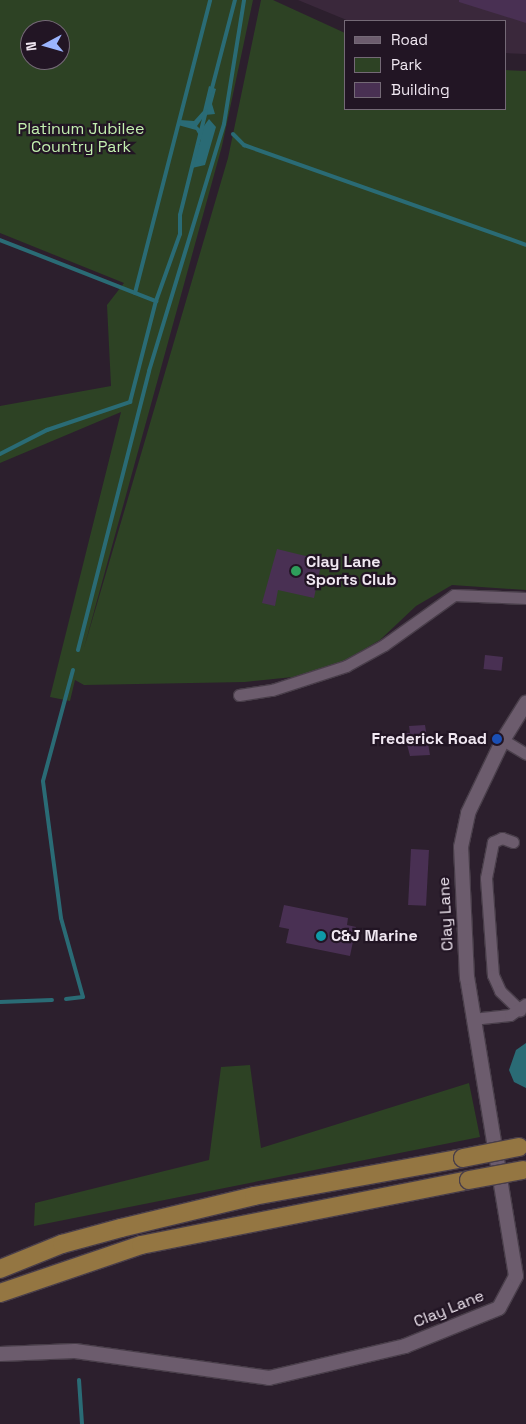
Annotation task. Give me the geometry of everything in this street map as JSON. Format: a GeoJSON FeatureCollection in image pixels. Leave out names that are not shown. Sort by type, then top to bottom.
{"type":"FeatureCollection","features":[{"type":"Feature","properties":{"kind":"highway"},"geometry":{"type":"LineString","coordinates":[[0,1269],[62,1244],[159,1219],[523,1147]]}},
{"type":"Feature","properties":{"kind":"highway"},"geometry":{"type":"LineString","coordinates":[[0,1293],[141,1244],[524,1170]]}},
{"type":"Feature","properties":{"kind":"street"},"geometry":{"type":"LineString","coordinates":[[239,695],[272,690],[346,666],[384,645],[454,595],[526,598]]}},
{"type":"Feature","properties":{"kind":"street","name":"Clay Lane"},"geometry":{"type":"LineString","coordinates":[[0,1354],[75,1351],[269,1378],[405,1346],[500,1308],[516,1276],[472,1019],[462,847],[468,813],[503,740],[526,703]]}},
{"type":"Feature","properties":{"kind":"street"},"geometry":{"type":"LineString","coordinates":[[503,740],[526,754]]}},
{"type":"Feature","properties":{"kind":"street"},"geometry":{"type":"LineString","coordinates":[[513,842],[502,838],[493,842],[486,878],[493,976],[500,992],[523,1007]]}},
{"type":"Feature","properties":{"kind":"street"},"geometry":{"type":"LineString","coordinates":[[472,1019],[523,1007]]}},
{"type":"Feature","properties":{"kind":"shaded area"},"geometry":{"type":"Polygon","coordinates":[[[298,0],[526,0],[526,54],[506,53],[506,20],[347,20],[298,0]]]}},
{"type":"Feature","properties":{"kind":"green space","name":"Platinum Jubilee Country Park"},"geometry":{"type":"Polygon","coordinates":[[[0,0],[253,0],[222,146],[84,648],[228,158],[261,0],[273,0],[344,33],[344,110],[506,110],[506,70],[526,71],[526,590],[452,585],[416,606],[380,640],[340,663],[293,677],[245,682],[84,685],[75,680],[70,701],[50,697],[121,412],[0,463],[0,406],[111,386],[107,305],[124,283],[0,233],[0,0]]]}},
{"type":"Feature","properties":{"kind":"green space"},"geometry":{"type":"Polygon","coordinates":[[[250,1065],[261,1148],[469,1083],[480,1137],[34,1226],[35,1203],[209,1160],[221,1067],[250,1065]]]}},
{"type":"Feature","properties":{"kind":"water"},"geometry":{"type":"Polygon","coordinates":[[[209,86],[216,89],[212,104],[215,114],[205,115],[197,126],[201,130],[209,119],[216,127],[205,165],[192,168],[201,139],[196,130],[178,125],[180,120],[194,121],[203,111],[209,86]]]}},
{"type":"Feature","properties":{"kind":"water"},"geometry":{"type":"Polygon","coordinates":[[[526,1043],[526,1088],[514,1082],[509,1070],[516,1050],[526,1043]]]}},
{"type":"Feature","properties":{"kind":"building"},"geometry":{"type":"Polygon","coordinates":[[[459,0],[526,0],[526,23],[459,2],[459,0]]]}},
{"type":"Feature","properties":{"kind":"building","name":"Clay Lane Sports Club"},"geometry":{"type":"Polygon","coordinates":[[[277,549],[322,560],[314,598],[278,590],[275,606],[262,603],[277,549]]]}},
{"type":"Feature","properties":{"kind":"building"},"geometry":{"type":"Polygon","coordinates":[[[485,655],[503,657],[501,671],[484,669],[485,655]]]}},
{"type":"Feature","properties":{"kind":"building"},"geometry":{"type":"Polygon","coordinates":[[[425,725],[430,755],[410,756],[404,733],[410,733],[409,726],[425,725]]]}},
{"type":"Feature","properties":{"kind":"building"},"geometry":{"type":"Polygon","coordinates":[[[411,849],[429,850],[426,906],[408,905],[411,849]]]}},
{"type":"Feature","properties":{"kind":"building","name":"C&J Marine"},"geometry":{"type":"Polygon","coordinates":[[[284,905],[348,918],[347,925],[356,927],[350,956],[286,943],[289,929],[279,927],[284,905]]]}},
{"type":"Feature","properties":{"kind":"waterway"},"geometry":{"type":"LineString","coordinates":[[135,293],[210,0]]}},
{"type":"Feature","properties":{"kind":"waterway"},"geometry":{"type":"LineString","coordinates":[[211,92],[235,0]]}},
{"type":"Feature","properties":{"kind":"waterway"},"geometry":{"type":"LineString","coordinates":[[78,650],[149,371],[224,124],[244,0]]}},
{"type":"Feature","properties":{"kind":"waterway"},"geometry":{"type":"LineString","coordinates":[[0,454],[47,430],[130,402],[156,301],[180,234],[180,215],[206,111]]}},
{"type":"Feature","properties":{"kind":"waterway"},"geometry":{"type":"LineString","coordinates":[[233,134],[244,145],[526,245]]}},
{"type":"Feature","properties":{"kind":"waterway"},"geometry":{"type":"LineString","coordinates":[[0,240],[156,301]]}},
{"type":"Feature","properties":{"kind":"waterway"},"geometry":{"type":"LineString","coordinates":[[66,999],[83,997],[61,918],[43,781],[73,670]]}},
{"type":"Feature","properties":{"kind":"waterway"},"geometry":{"type":"LineString","coordinates":[[0,1002],[52,1000]]}},
{"type":"Feature","properties":{"kind":"waterway"},"geometry":{"type":"LineString","coordinates":[[79,1380],[82,1424]]}},
{"type":"Feature","properties":{"kind":"place","name":"Clay Lane Sports Club"},"geometry":{"type":"Point","coordinates":[296,571]}},
{"type":"Feature","properties":{"kind":"place","name":"Frederick Road"},"geometry":{"type":"Point","coordinates":[497,739]}},
{"type":"Feature","properties":{"kind":"place","name":"C&J Marine"},"geometry":{"type":"Point","coordinates":[321,936]}}]}
